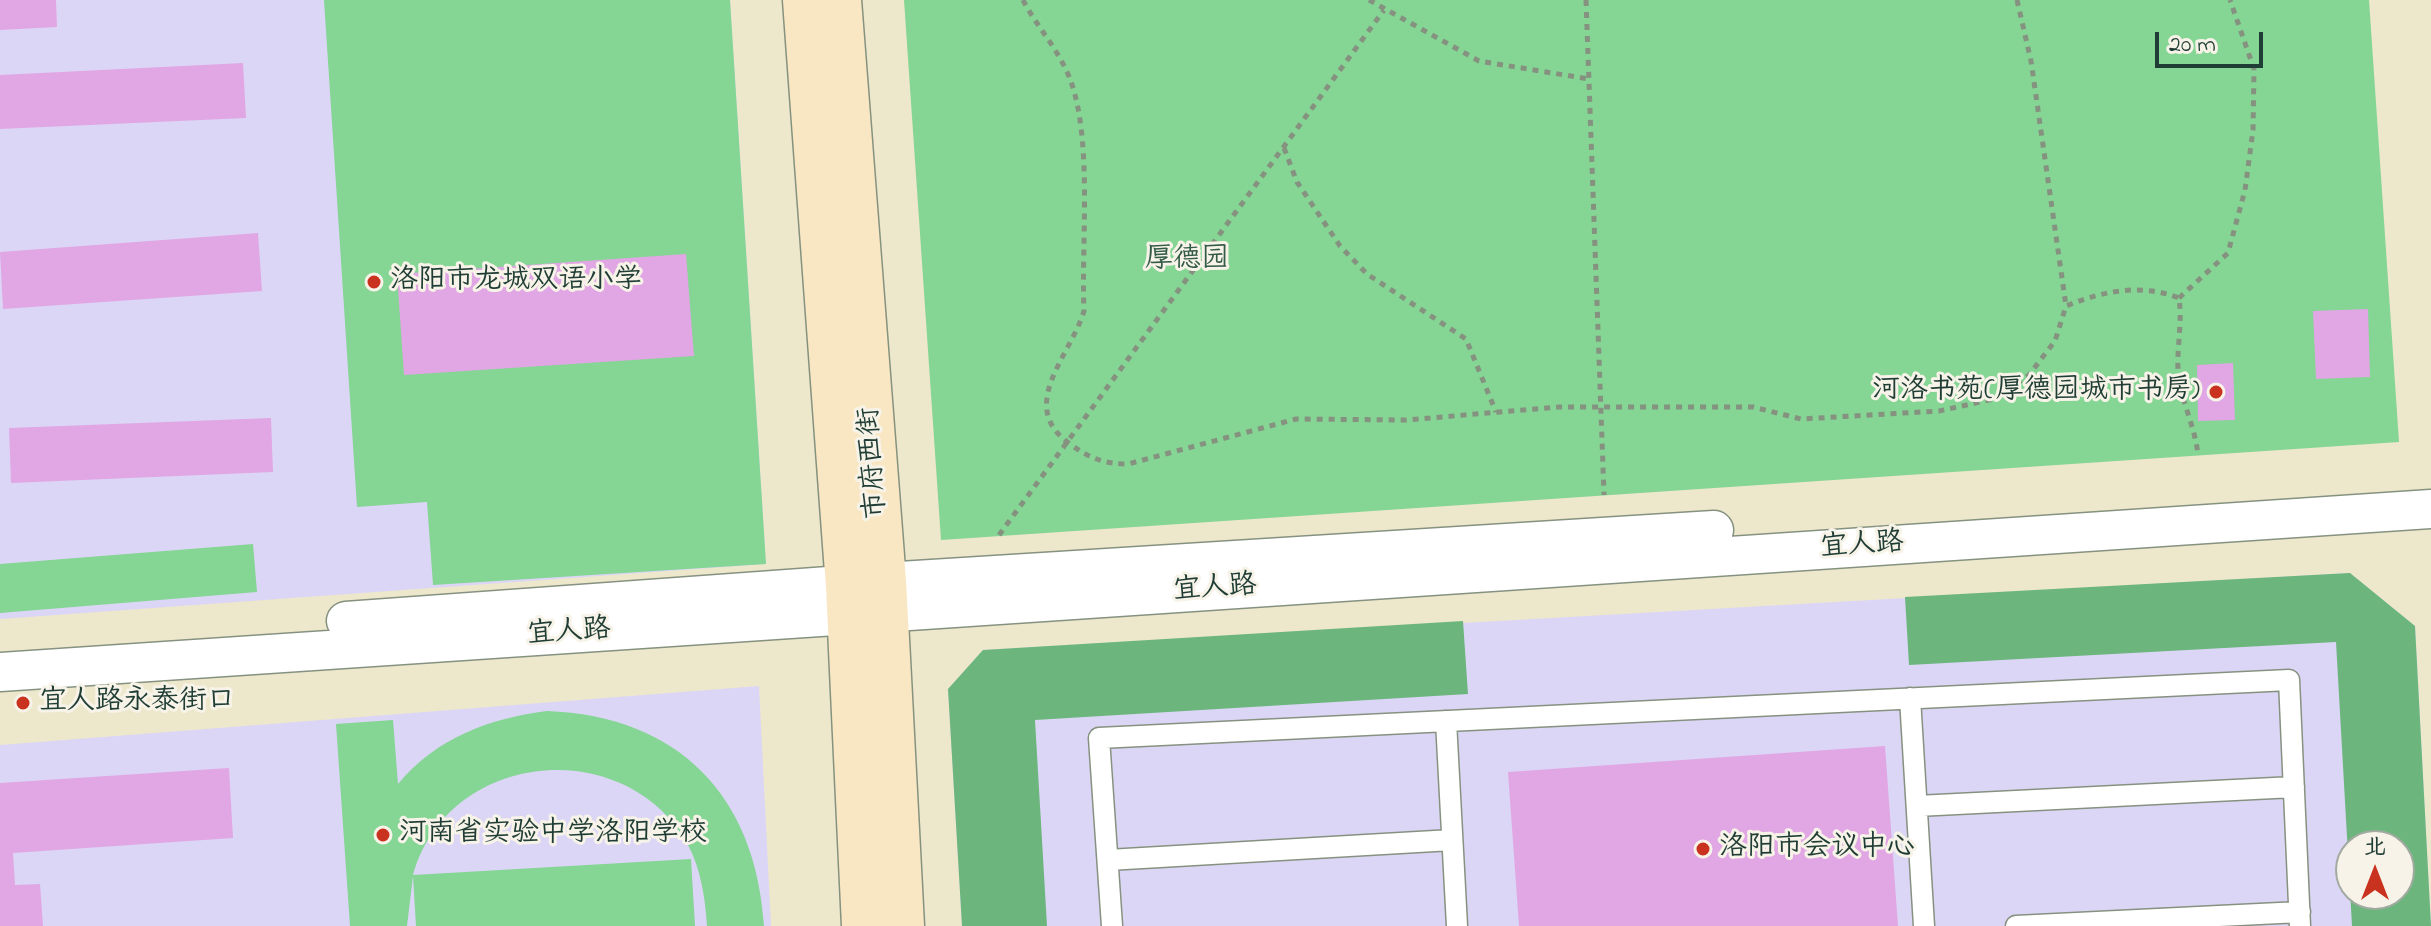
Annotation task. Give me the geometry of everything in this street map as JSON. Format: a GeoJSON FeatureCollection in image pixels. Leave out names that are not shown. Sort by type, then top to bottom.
{"type":"FeatureCollection","features":[{"type":"Feature","properties":{"kind":"street","name":"市府西街"},"geometry":{"type":"LineString","coordinates":[[805,0],[902,926]]}},
{"type":"Feature","properties":{"kind":"street","name":"市府西街"},"geometry":{"type":"LineString","coordinates":[[839,0],[867,599],[864,926]]}},
{"type":"Feature","properties":{"kind":"street","name":"宜人路"},"geometry":{"type":"LineString","coordinates":[[0,672],[867,599],[2431,485]]}},
{"type":"Feature","properties":{"kind":"street","name":"宜人路"},"geometry":{"type":"LineString","coordinates":[[0,646],[2431,509]]}},
{"type":"Feature","properties":{"kind":"lane"},"geometry":{"type":"LineString","coordinates":[[1112,926],[1099,738],[2289,680],[2300,919],[2016,926]]}},
{"type":"Feature","properties":{"kind":"lane"},"geometry":{"type":"LineString","coordinates":[[1910,698],[1924,926]]}},
{"type":"Feature","properties":{"kind":"lane"},"geometry":{"type":"LineString","coordinates":[[1446,721],[1457,926]]}},
{"type":"Feature","properties":{"kind":"lane"},"geometry":{"type":"LineString","coordinates":[[1917,806],[2294,787]]}},
{"type":"Feature","properties":{"kind":"lane"},"geometry":{"type":"LineString","coordinates":[[1108,860],[1452,840]]}},
{"type":"Feature","properties":{"kind":"path"},"geometry":{"type":"LineString","coordinates":[[1023,0],[1062,60],[1072,83],[1080,129],[1084,311],[1075,338],[1045,395],[1048,421],[1088,457],[1109,464],[1128,464],[1296,419],[1406,420],[1601,407],[1753,407],[1801,419],[1853,418],[1939,411],[1994,399],[2029,375],[2055,341],[2066,306],[2031,61],[2017,0]]}},
{"type":"Feature","properties":{"kind":"path"},"geometry":{"type":"LineString","coordinates":[[1369,0],[1479,61],[1589,79]]}},
{"type":"Feature","properties":{"kind":"path"},"geometry":{"type":"LineString","coordinates":[[1586,0],[1604,495]]}},
{"type":"Feature","properties":{"kind":"path"},"geometry":{"type":"LineString","coordinates":[[2179,298],[2228,253],[2245,190],[2253,130],[2254,69],[2230,0]]}},
{"type":"Feature","properties":{"kind":"path"},"geometry":{"type":"LineString","coordinates":[[999,535],[1384,10]]}},
{"type":"Feature","properties":{"kind":"path"},"geometry":{"type":"LineString","coordinates":[[1283,147],[1297,182],[1340,246],[1367,274],[1466,339],[1496,412]]}},
{"type":"Feature","properties":{"kind":"path"},"geometry":{"type":"LineString","coordinates":[[2066,306],[2096,294],[2155,289],[2179,298]]}},
{"type":"Feature","properties":{"kind":"path"},"geometry":{"type":"LineString","coordinates":[[2179,298],[2183,325],[2178,377],[2195,430],[2198,455]]}},
{"type":"Feature","properties":{"kind":"shaded area","name":"洛阳市龙城双语小学"},"geometry":{"type":"Polygon","coordinates":[[[0,0],[730,0],[766,564],[0,619],[0,0]]]}},
{"type":"Feature","properties":{"kind":"shaded area"},"geometry":{"type":"Polygon","coordinates":[[[2350,573],[2415,626],[2431,926],[962,926],[948,689],[983,650],[2350,573]]]}},
{"type":"Feature","properties":{"kind":"shaded area","name":"河南省实验中学洛阳学校"},"geometry":{"type":"Polygon","coordinates":[[[759,686],[771,926],[0,926],[0,745],[759,686]]]}},
{"type":"Feature","properties":{"kind":"green space"},"geometry":{"type":"Polygon","coordinates":[[[324,0],[730,0],[766,564],[433,585],[427,502],[357,507],[324,0]]]}},
{"type":"Feature","properties":{"kind":"green space","name":"厚德园"},"geometry":{"type":"Polygon","coordinates":[[[904,0],[2369,0],[2399,442],[941,540],[904,0]]]}},
{"type":"Feature","properties":{"kind":"green space"},"geometry":{"type":"Polygon","coordinates":[[[253,544],[257,592],[0,613],[0,564],[253,544]]]}},
{"type":"Feature","properties":{"kind":"green space"},"geometry":{"type":"Polygon","coordinates":[[[2350,573],[2415,626],[2431,926],[2352,926],[2351,910],[2415,910],[2415,830],[2347,830],[2336,642],[1909,665],[1905,597],[2350,573]]]}},
{"type":"Feature","properties":{"kind":"green space"},"geometry":{"type":"Polygon","coordinates":[[[1463,621],[1468,694],[1035,720],[1047,926],[962,926],[948,689],[983,650],[1463,621]]]}},
{"type":"Feature","properties":{"kind":"green space"},"geometry":{"type":"Polygon","coordinates":[[[547,711],[594,716],[635,728],[672,747],[702,772],[727,802],[745,838],[758,880],[764,926],[707,926],[702,883],[692,853],[659,808],[623,784],[582,772],[540,771],[498,781],[462,802],[432,833],[413,875],[691,859],[695,926],[416,926],[413,876],[407,926],[350,926],[336,724],[393,720],[398,784],[429,754],[465,733],[505,719],[547,711]]]}},
{"type":"Feature","properties":{"kind":"building"},"geometry":{"type":"Polygon","coordinates":[[[0,0],[56,0],[57,27],[0,30],[0,0]]]}},
{"type":"Feature","properties":{"kind":"building"},"geometry":{"type":"Polygon","coordinates":[[[243,63],[246,118],[0,129],[0,75],[243,63]]]}},
{"type":"Feature","properties":{"kind":"building"},"geometry":{"type":"Polygon","coordinates":[[[258,233],[262,291],[3,309],[0,252],[258,233]]]}},
{"type":"Feature","properties":{"kind":"building"},"geometry":{"type":"Polygon","coordinates":[[[686,254],[694,356],[404,375],[397,274],[686,254]]]}},
{"type":"Feature","properties":{"kind":"building"},"geometry":{"type":"Polygon","coordinates":[[[2368,309],[2370,377],[2316,379],[2313,311],[2368,309]]]}},
{"type":"Feature","properties":{"kind":"building","name":"河洛书苑(厚德园城市书房)"},"geometry":{"type":"Polygon","coordinates":[[[2233,363],[2235,420],[2198,421],[2197,365],[2233,363]]]}},
{"type":"Feature","properties":{"kind":"building"},"geometry":{"type":"Polygon","coordinates":[[[271,418],[273,472],[11,483],[9,428],[271,418]]]}},
{"type":"Feature","properties":{"kind":"building","name":"洛阳市会议中心"},"geometry":{"type":"Polygon","coordinates":[[[1885,746],[1898,926],[1519,926],[1508,772],[1885,746]]]}},
{"type":"Feature","properties":{"kind":"building"},"geometry":{"type":"Polygon","coordinates":[[[229,768],[233,838],[13,853],[15,885],[40,884],[43,926],[0,926],[0,783],[229,768]]]}},
{"type":"Feature","properties":{"kind":"place","name":"洛阳市龙城双语小学"},"geometry":{"type":"Point","coordinates":[374,282]}},
{"type":"Feature","properties":{"kind":"place","name":"河洛书苑(厚德园城市书房)"},"geometry":{"type":"Point","coordinates":[2216,392]}},
{"type":"Feature","properties":{"kind":"place","name":"宜人路永泰街口"},"geometry":{"type":"Point","coordinates":[23,703]}},
{"type":"Feature","properties":{"kind":"place","name":"河南省实验中学洛阳学校"},"geometry":{"type":"Point","coordinates":[383,835]}},
{"type":"Feature","properties":{"kind":"place","name":"洛阳市会议中心"},"geometry":{"type":"Point","coordinates":[1703,849]}}]}
